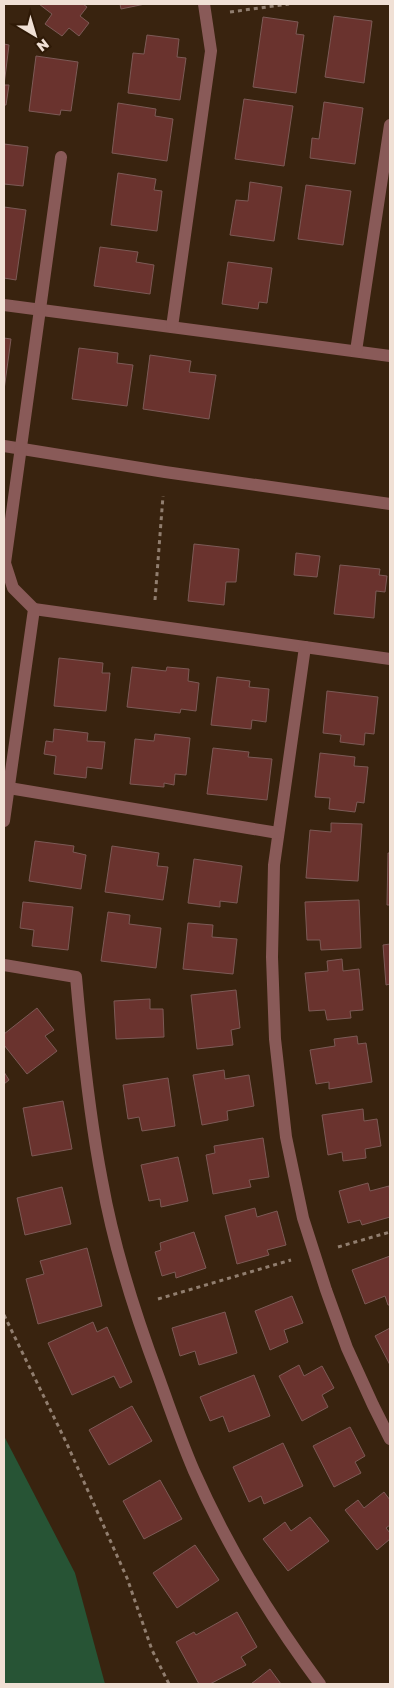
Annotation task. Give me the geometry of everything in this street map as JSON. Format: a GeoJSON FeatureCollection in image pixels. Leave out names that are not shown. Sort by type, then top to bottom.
{"type":"FeatureCollection","features":[{"type":"Feature","properties":{"kind":"street"},"geometry":{"type":"LineString","coordinates":[[172,327],[211,51],[205,10]]}},
{"type":"Feature","properties":{"kind":"street"},"geometry":{"type":"LineString","coordinates":[[356,351],[390,124]]}},
{"type":"Feature","properties":{"kind":"street"},"geometry":{"type":"LineString","coordinates":[[61,156],[5,563],[13,588],[34,609],[390,659]]}},
{"type":"Feature","properties":{"kind":"street"},"geometry":{"type":"LineString","coordinates":[[4,305],[390,356]]}},
{"type":"Feature","properties":{"kind":"street"},"geometry":{"type":"LineString","coordinates":[[4,446],[165,472],[390,504]]}},
{"type":"Feature","properties":{"kind":"street"},"geometry":{"type":"LineString","coordinates":[[4,821],[34,609]]}},
{"type":"Feature","properties":{"kind":"street"},"geometry":{"type":"LineString","coordinates":[[305,647],[274,865],[272,957],[275,1039],[286,1137],[303,1218],[347,1348],[390,1439]]}},
{"type":"Feature","properties":{"kind":"street"},"geometry":{"type":"LineString","coordinates":[[9,788],[278,833]]}},
{"type":"Feature","properties":{"kind":"street"},"geometry":{"type":"LineString","coordinates":[[4,965],[76,977],[80,1021],[102,1181],[124,1275],[148,1350],[190,1462],[226,1537],[266,1606],[320,1684]]}},
{"type":"Feature","properties":{"kind":"path"},"geometry":{"type":"LineString","coordinates":[[205,10],[289,4]]}},
{"type":"Feature","properties":{"kind":"path"},"geometry":{"type":"LineString","coordinates":[[153,625],[165,472]]}},
{"type":"Feature","properties":{"kind":"path"},"geometry":{"type":"LineString","coordinates":[[134,1306],[390,1232]]}},
{"type":"Feature","properties":{"kind":"path"},"geometry":{"type":"LineString","coordinates":[[4,1315],[68,1444],[127,1578],[152,1650],[169,1684]]}},
{"type":"Feature","properties":{"kind":"green space"},"geometry":{"type":"Polygon","coordinates":[[[4,1436],[75,1573],[105,1684],[4,1684],[4,1436]]]}},
{"type":"Feature","properties":{"kind":"building"},"geometry":{"type":"Polygon","coordinates":[[[39,4],[83,4],[87,7],[80,16],[89,23],[79,36],[69,28],[62,36],[45,24],[52,14],[39,4]]]}},
{"type":"Feature","properties":{"kind":"building"},"geometry":{"type":"Polygon","coordinates":[[[120,4],[145,4],[121,9],[120,4]]]}},
{"type":"Feature","properties":{"kind":"building"},"geometry":{"type":"Polygon","coordinates":[[[334,16],[372,21],[364,83],[325,77],[334,16]]]}},
{"type":"Feature","properties":{"kind":"building"},"geometry":{"type":"Polygon","coordinates":[[[263,17],[298,22],[296,34],[304,35],[296,93],[253,87],[263,17]]]}},
{"type":"Feature","properties":{"kind":"building"},"geometry":{"type":"Polygon","coordinates":[[[147,35],[179,39],[177,57],[186,58],[180,100],[128,93],[133,53],[144,54],[147,35]]]}},
{"type":"Feature","properties":{"kind":"building"},"geometry":{"type":"Polygon","coordinates":[[[4,44],[9,45],[4,85],[4,44]]]}},
{"type":"Feature","properties":{"kind":"building"},"geometry":{"type":"Polygon","coordinates":[[[36,56],[78,62],[71,111],[61,110],[60,115],[29,111],[36,56]]]}},
{"type":"Feature","properties":{"kind":"building"},"geometry":{"type":"Polygon","coordinates":[[[4,85],[9,85],[6,105],[4,105],[4,85]]]}},
{"type":"Feature","properties":{"kind":"building"},"geometry":{"type":"Polygon","coordinates":[[[244,99],[293,106],[284,166],[235,159],[244,99]]]}},
{"type":"Feature","properties":{"kind":"building"},"geometry":{"type":"Polygon","coordinates":[[[324,102],[363,108],[355,164],[310,158],[312,138],[319,139],[324,102]]]}},
{"type":"Feature","properties":{"kind":"building"},"geometry":{"type":"Polygon","coordinates":[[[118,103],[156,109],[155,116],[173,119],[167,161],[112,153],[118,103]]]}},
{"type":"Feature","properties":{"kind":"building"},"geometry":{"type":"Polygon","coordinates":[[[4,144],[28,147],[23,186],[4,184],[4,144]]]}},
{"type":"Feature","properties":{"kind":"building"},"geometry":{"type":"Polygon","coordinates":[[[118,173],[156,179],[154,190],[162,191],[157,231],[111,225],[118,173]]]}},
{"type":"Feature","properties":{"kind":"building"},"geometry":{"type":"Polygon","coordinates":[[[250,182],[282,187],[274,241],[230,235],[236,200],[248,201],[250,182]]]}},
{"type":"Feature","properties":{"kind":"building"},"geometry":{"type":"Polygon","coordinates":[[[306,185],[351,191],[343,245],[298,239],[306,185]]]}},
{"type":"Feature","properties":{"kind":"building"},"geometry":{"type":"Polygon","coordinates":[[[4,207],[26,210],[16,280],[4,278],[4,207]]]}},
{"type":"Feature","properties":{"kind":"building"},"geometry":{"type":"Polygon","coordinates":[[[100,247],[138,252],[136,262],[154,265],[150,294],[94,286],[100,247]]]}},
{"type":"Feature","properties":{"kind":"building"},"geometry":{"type":"Polygon","coordinates":[[[228,262],[272,268],[267,303],[259,302],[258,309],[222,304],[228,262]]]}},
{"type":"Feature","properties":{"kind":"building"},"geometry":{"type":"Polygon","coordinates":[[[4,338],[11,339],[4,390],[4,338]]]}},
{"type":"Feature","properties":{"kind":"building"},"geometry":{"type":"Polygon","coordinates":[[[79,348],[118,353],[117,363],[133,365],[127,406],[72,399],[79,348]]]}},
{"type":"Feature","properties":{"kind":"building"},"geometry":{"type":"Polygon","coordinates":[[[150,355],[191,361],[189,372],[216,375],[209,419],[143,409],[150,355]]]}},
{"type":"Feature","properties":{"kind":"building"},"geometry":{"type":"Polygon","coordinates":[[[194,544],[239,549],[236,582],[226,582],[224,605],[188,601],[194,544]]]}},
{"type":"Feature","properties":{"kind":"building"},"geometry":{"type":"Polygon","coordinates":[[[296,553],[320,556],[317,577],[294,575],[296,553]]]}},
{"type":"Feature","properties":{"kind":"building"},"geometry":{"type":"Polygon","coordinates":[[[340,565],[380,569],[379,575],[387,576],[385,592],[376,591],[374,618],[334,614],[340,565]]]}},
{"type":"Feature","properties":{"kind":"building"},"geometry":{"type":"Polygon","coordinates":[[[59,658],[103,663],[102,673],[110,673],[106,711],[54,706],[59,658]]]}},
{"type":"Feature","properties":{"kind":"building"},"geometry":{"type":"Polygon","coordinates":[[[132,667],[166,671],[167,667],[189,669],[188,681],[199,683],[196,711],[181,709],[180,713],[127,707],[132,667]]]}},
{"type":"Feature","properties":{"kind":"building"},"geometry":{"type":"Polygon","coordinates":[[[217,677],[250,681],[249,687],[269,689],[266,722],[252,720],[251,729],[211,725],[217,677]]]}},
{"type":"Feature","properties":{"kind":"building"},"geometry":{"type":"Polygon","coordinates":[[[327,691],[378,697],[374,734],[365,733],[364,745],[340,742],[341,735],[323,733],[327,691]]]}},
{"type":"Feature","properties":{"kind":"building"},"geometry":{"type":"Polygon","coordinates":[[[54,729],[88,733],[87,741],[105,742],[102,769],[87,767],[86,778],[54,774],[56,756],[44,754],[46,741],[53,742],[54,729]]]}},
{"type":"Feature","properties":{"kind":"building"},"geometry":{"type":"Polygon","coordinates":[[[155,734],[190,738],[186,775],[175,774],[174,785],[164,783],[164,787],[130,784],[135,739],[154,741],[155,734]]]}},
{"type":"Feature","properties":{"kind":"building"},"geometry":{"type":"Polygon","coordinates":[[[213,748],[249,752],[248,757],[272,759],[267,800],[207,794],[213,748]]]}},
{"type":"Feature","properties":{"kind":"building"},"geometry":{"type":"Polygon","coordinates":[[[320,753],[355,757],[354,766],[368,767],[364,803],[357,802],[355,812],[329,809],[330,798],[315,797],[320,753]]]}},
{"type":"Feature","properties":{"kind":"building"},"geometry":{"type":"Polygon","coordinates":[[[331,823],[362,824],[358,881],[306,878],[310,830],[331,832],[331,823]]]}},
{"type":"Feature","properties":{"kind":"building"},"geometry":{"type":"Polygon","coordinates":[[[35,841],[74,846],[73,852],[86,855],[81,889],[29,881],[35,841]]]}},
{"type":"Feature","properties":{"kind":"building"},"geometry":{"type":"Polygon","coordinates":[[[112,846],[159,853],[157,866],[168,867],[163,900],[105,892],[112,846]]]}},
{"type":"Feature","properties":{"kind":"building"},"geometry":{"type":"Polygon","coordinates":[[[388,853],[390,853],[390,905],[387,905],[388,853]]]}},
{"type":"Feature","properties":{"kind":"building"},"geometry":{"type":"Polygon","coordinates":[[[194,859],[242,866],[237,903],[220,901],[220,907],[188,903],[194,859]]]}},
{"type":"Feature","properties":{"kind":"building"},"geometry":{"type":"Polygon","coordinates":[[[359,900],[361,948],[321,950],[320,940],[307,940],[305,902],[359,900]]]}},
{"type":"Feature","properties":{"kind":"building"},"geometry":{"type":"Polygon","coordinates":[[[23,902],[73,907],[68,950],[32,946],[34,930],[20,928],[23,902]]]}},
{"type":"Feature","properties":{"kind":"building"},"geometry":{"type":"Polygon","coordinates":[[[108,912],[130,915],[129,924],[161,928],[156,968],[101,961],[108,912]]]}},
{"type":"Feature","properties":{"kind":"building"},"geometry":{"type":"Polygon","coordinates":[[[188,923],[213,925],[212,937],[237,939],[233,974],[183,969],[188,923]]]}},
{"type":"Feature","properties":{"kind":"building"},"geometry":{"type":"Polygon","coordinates":[[[390,944],[390,984],[386,985],[383,945],[390,944]]]}},
{"type":"Feature","properties":{"kind":"building"},"geometry":{"type":"Polygon","coordinates":[[[342,959],[343,971],[359,969],[363,1010],[350,1011],[351,1018],[327,1020],[325,1010],[309,1011],[305,973],[328,971],[327,961],[342,959]]]}},
{"type":"Feature","properties":{"kind":"building"},"geometry":{"type":"Polygon","coordinates":[[[236,990],[240,1028],[231,1030],[233,1045],[197,1049],[191,995],[236,990]]]}},
{"type":"Feature","properties":{"kind":"building"},"geometry":{"type":"Polygon","coordinates":[[[150,999],[150,1009],[163,1009],[164,1037],[116,1039],[114,1001],[150,999]]]}},
{"type":"Feature","properties":{"kind":"building"},"geometry":{"type":"Polygon","coordinates":[[[37,1008],[54,1030],[45,1036],[57,1051],[27,1074],[4,1045],[4,1034],[37,1008]]]}},
{"type":"Feature","properties":{"kind":"building"},"geometry":{"type":"Polygon","coordinates":[[[357,1036],[358,1044],[366,1043],[372,1082],[329,1089],[329,1082],[316,1084],[310,1050],[335,1046],[334,1039],[357,1036]]]}},
{"type":"Feature","properties":{"kind":"building"},"geometry":{"type":"Polygon","coordinates":[[[224,1070],[225,1079],[249,1075],[254,1106],[227,1111],[228,1120],[202,1125],[193,1075],[224,1070]]]}},
{"type":"Feature","properties":{"kind":"building"},"geometry":{"type":"Polygon","coordinates":[[[4,1072],[9,1080],[4,1084],[4,1072]]]}},
{"type":"Feature","properties":{"kind":"building"},"geometry":{"type":"Polygon","coordinates":[[[168,1078],[175,1126],[142,1131],[139,1117],[128,1119],[123,1085],[168,1078]]]}},
{"type":"Feature","properties":{"kind":"building"},"geometry":{"type":"Polygon","coordinates":[[[63,1101],[72,1149],[32,1156],[23,1108],[63,1101]]]}},
{"type":"Feature","properties":{"kind":"building"},"geometry":{"type":"Polygon","coordinates":[[[363,1109],[364,1121],[377,1119],[381,1146],[365,1149],[366,1158],[343,1161],[342,1152],[328,1155],[322,1115],[363,1109]]]}},
{"type":"Feature","properties":{"kind":"building"},"geometry":{"type":"Polygon","coordinates":[[[263,1138],[269,1177],[249,1180],[251,1187],[213,1194],[206,1155],[215,1153],[214,1146],[263,1138]]]}},
{"type":"Feature","properties":{"kind":"building"},"geometry":{"type":"Polygon","coordinates":[[[178,1157],[188,1201],[161,1207],[160,1199],[149,1201],[141,1165],[178,1157]]]}},
{"type":"Feature","properties":{"kind":"building"},"geometry":{"type":"Polygon","coordinates":[[[368,1183],[370,1191],[389,1186],[390,1217],[362,1225],[360,1220],[348,1223],[339,1191],[368,1183]]]}},
{"type":"Feature","properties":{"kind":"building"},"geometry":{"type":"Polygon","coordinates":[[[62,1187],[71,1224],[25,1235],[17,1198],[62,1187]]]}},
{"type":"Feature","properties":{"kind":"building"},"geometry":{"type":"Polygon","coordinates":[[[255,1208],[257,1217],[277,1211],[286,1245],[267,1250],[269,1255],[237,1264],[225,1216],[255,1208]]]}},
{"type":"Feature","properties":{"kind":"building"},"geometry":{"type":"Polygon","coordinates":[[[194,1232],[206,1268],[176,1278],[175,1272],[162,1276],[155,1252],[161,1250],[160,1243],[194,1232]]]}},
{"type":"Feature","properties":{"kind":"building"},"geometry":{"type":"Polygon","coordinates":[[[87,1248],[102,1306],[38,1324],[26,1279],[44,1274],[40,1261],[87,1248]]]}},
{"type":"Feature","properties":{"kind":"building"},"geometry":{"type":"Polygon","coordinates":[[[390,1256],[390,1305],[388,1305],[385,1296],[365,1304],[352,1270],[390,1256]]]}},
{"type":"Feature","properties":{"kind":"building"},"geometry":{"type":"Polygon","coordinates":[[[292,1296],[303,1323],[284,1330],[288,1342],[270,1350],[255,1311],[292,1296]]]}},
{"type":"Feature","properties":{"kind":"building"},"geometry":{"type":"Polygon","coordinates":[[[225,1312],[237,1353],[199,1365],[195,1351],[180,1356],[172,1328],[225,1312]]]}},
{"type":"Feature","properties":{"kind":"building"},"geometry":{"type":"Polygon","coordinates":[[[93,1322],[97,1332],[107,1327],[132,1382],[120,1388],[114,1376],[72,1395],[48,1343],[93,1322]]]}},
{"type":"Feature","properties":{"kind":"building"},"geometry":{"type":"Polygon","coordinates":[[[390,1328],[390,1365],[375,1336],[390,1328]]]}},
{"type":"Feature","properties":{"kind":"building"},"geometry":{"type":"Polygon","coordinates":[[[299,1365],[304,1376],[322,1366],[334,1388],[322,1395],[328,1407],[302,1421],[279,1376],[299,1365]]]}},
{"type":"Feature","properties":{"kind":"building"},"geometry":{"type":"Polygon","coordinates":[[[254,1375],[270,1416],[229,1432],[223,1416],[210,1421],[200,1397],[254,1375]]]}},
{"type":"Feature","properties":{"kind":"building"},"geometry":{"type":"Polygon","coordinates":[[[132,1406],[152,1441],[109,1465],[89,1430],[132,1406]]]}},
{"type":"Feature","properties":{"kind":"building"},"geometry":{"type":"Polygon","coordinates":[[[350,1427],[365,1456],[355,1462],[361,1473],[334,1487],[313,1446],[350,1427]]]}},
{"type":"Feature","properties":{"kind":"building"},"geometry":{"type":"Polygon","coordinates":[[[283,1443],[303,1486],[264,1504],[261,1496],[249,1502],[233,1467],[283,1443]]]}},
{"type":"Feature","properties":{"kind":"building"},"geometry":{"type":"Polygon","coordinates":[[[160,1480],[182,1519],[144,1539],[123,1501],[160,1480]]]}},
{"type":"Feature","properties":{"kind":"building"},"geometry":{"type":"Polygon","coordinates":[[[384,1492],[390,1500],[390,1525],[386,1528],[390,1533],[390,1539],[377,1550],[345,1510],[358,1500],[364,1508],[384,1492]]]}},
{"type":"Feature","properties":{"kind":"building"},"geometry":{"type":"Polygon","coordinates":[[[310,1517],[329,1541],[288,1571],[263,1539],[285,1522],[291,1531],[310,1517]]]}},
{"type":"Feature","properties":{"kind":"building"},"geometry":{"type":"Polygon","coordinates":[[[195,1545],[219,1580],[177,1608],[153,1573],[195,1545]]]}},
{"type":"Feature","properties":{"kind":"building"},"geometry":{"type":"Polygon","coordinates":[[[237,1612],[257,1647],[241,1657],[246,1665],[210,1684],[199,1684],[176,1642],[194,1632],[196,1635],[237,1612]]]}},
{"type":"Feature","properties":{"kind":"building"},"geometry":{"type":"Polygon","coordinates":[[[270,1669],[281,1684],[251,1684],[270,1669]]]}}]}
